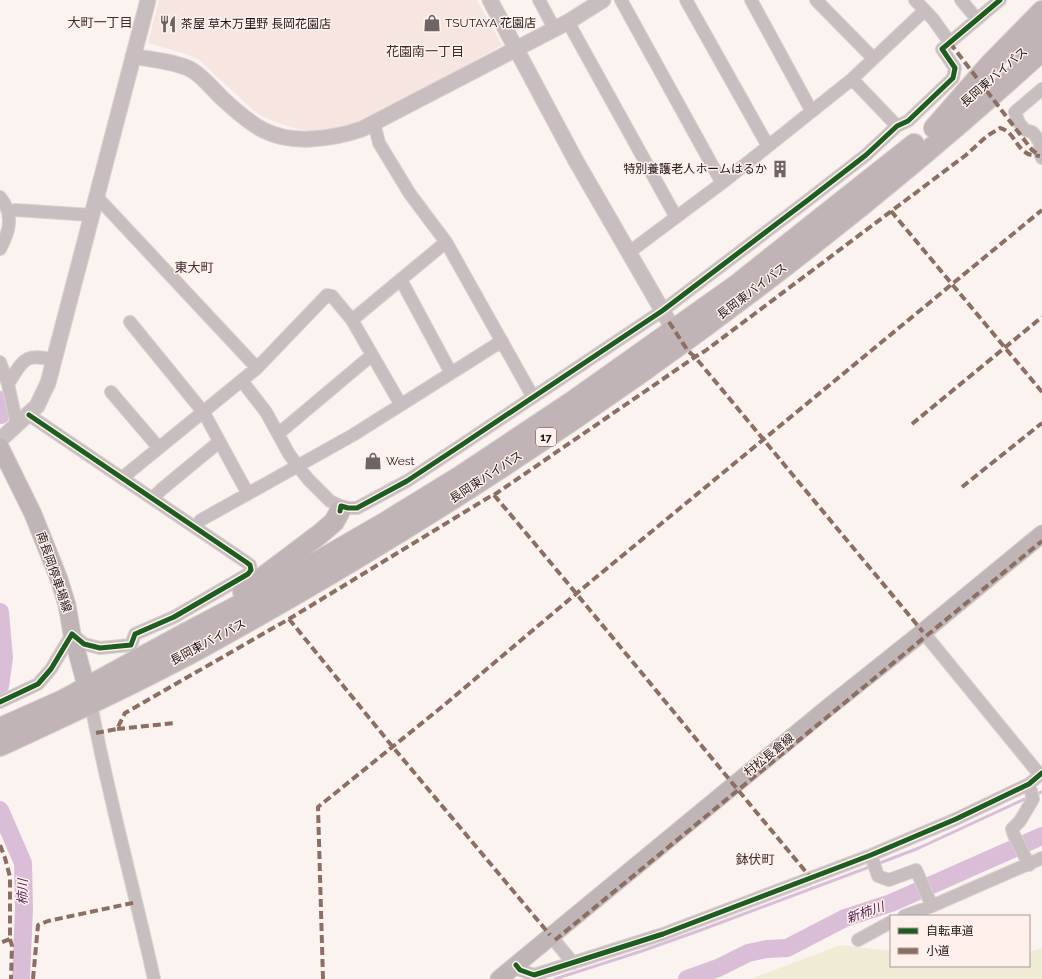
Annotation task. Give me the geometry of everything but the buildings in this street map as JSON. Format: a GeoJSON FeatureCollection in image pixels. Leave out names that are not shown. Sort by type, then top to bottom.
{"type":"FeatureCollection","features":[{"type":"Feature","properties":{"kind":"highway"},"geometry":{"type":"LineString","coordinates":[[934,128],[989,64],[1042,11]]}},
{"type":"Feature","properties":{"kind":"highway","name":"長岡東バイパス"},"geometry":{"type":"LineString","coordinates":[[0,728],[63,700],[88,695],[128,664],[277,585],[346,546],[462,475],[537,425],[735,286],[934,128],[1042,34]]}},
{"type":"Feature","properties":{"kind":"highway","name":"長岡東バイパス"},"geometry":{"type":"LineString","coordinates":[[0,746],[88,695],[196,650],[352,562],[549,435],[653,364],[832,231],[974,112],[1042,51]]}},
{"type":"Feature","properties":{"kind":"highway"},"geometry":{"type":"LineString","coordinates":[[832,231],[921,166],[1042,66]]}},
{"type":"Feature","properties":{"kind":"highway"},"geometry":{"type":"LineString","coordinates":[[184,634],[256,583],[320,534],[334,522],[340,509]]}},
{"type":"Feature","properties":{"kind":"main road","name":"南長岡停車場線"},"geometry":{"type":"LineString","coordinates":[[0,447],[33,514],[48,550],[67,605],[72,634],[88,695]]}},
{"type":"Feature","properties":{"kind":"main road","name":"村松長倉線"},"geometry":{"type":"LineString","coordinates":[[498,979],[1042,534]]}},
{"type":"Feature","properties":{"kind":"street"},"geometry":{"type":"LineString","coordinates":[[0,440],[29,415],[37,406],[44,394],[148,0]]}},
{"type":"Feature","properties":{"kind":"street"},"geometry":{"type":"LineString","coordinates":[[490,0],[628,253],[665,317]]}},
{"type":"Feature","properties":{"kind":"street"},"geometry":{"type":"LineString","coordinates":[[539,0],[561,25],[676,217]]}},
{"type":"Feature","properties":{"kind":"street"},"geometry":{"type":"LineString","coordinates":[[621,0],[722,183]]}},
{"type":"Feature","properties":{"kind":"street"},"geometry":{"type":"LineString","coordinates":[[686,0],[768,146]]}},
{"type":"Feature","properties":{"kind":"street"},"geometry":{"type":"LineString","coordinates":[[751,0],[811,110]]}},
{"type":"Feature","properties":{"kind":"street"},"geometry":{"type":"LineString","coordinates":[[816,0],[873,58]]}},
{"type":"Feature","properties":{"kind":"street"},"geometry":{"type":"LineString","coordinates":[[915,0],[933,19],[950,43]]}},
{"type":"Feature","properties":{"kind":"street"},"geometry":{"type":"LineString","coordinates":[[961,0],[977,19]]}},
{"type":"Feature","properties":{"kind":"street"},"geometry":{"type":"LineString","coordinates":[[242,381],[266,412],[296,465],[330,501],[340,509],[357,508],[368,503],[407,481],[533,397],[665,317],[854,164],[897,126],[908,121],[953,78],[955,68],[942,49],[1000,0]]}},
{"type":"Feature","properties":{"kind":"street"},"geometry":{"type":"LineString","coordinates":[[133,56],[190,69],[246,119],[256,126],[279,137],[299,140],[335,137],[362,129],[374,123],[516,50],[600,1]]}},
{"type":"Feature","properties":{"kind":"street"},"geometry":{"type":"LineString","coordinates":[[628,253],[722,183],[811,110],[852,79],[925,10]]}},
{"type":"Feature","properties":{"kind":"street"},"geometry":{"type":"LineString","coordinates":[[852,79],[897,126]]}},
{"type":"Feature","properties":{"kind":"street"},"geometry":{"type":"LineString","coordinates":[[1042,89],[1015,112],[1019,123],[1025,130],[1032,132],[1040,145],[1039,150],[1042,158]]}},
{"type":"Feature","properties":{"kind":"street"},"geometry":{"type":"LineString","coordinates":[[374,123],[379,143],[410,194],[446,242],[533,397]]}},
{"type":"Feature","properties":{"kind":"street"},"geometry":{"type":"LineString","coordinates":[[0,197],[7,207],[9,225],[0,249]]}},
{"type":"Feature","properties":{"kind":"street"},"geometry":{"type":"LineString","coordinates":[[97,197],[256,368]]}},
{"type":"Feature","properties":{"kind":"street"},"geometry":{"type":"LineString","coordinates":[[8,212],[16,210],[91,215]]}},
{"type":"Feature","properties":{"kind":"street"},"geometry":{"type":"LineString","coordinates":[[352,320],[446,242]]}},
{"type":"Feature","properties":{"kind":"street"},"geometry":{"type":"LineString","coordinates":[[401,280],[451,373]]}},
{"type":"Feature","properties":{"kind":"street"},"geometry":{"type":"LineString","coordinates":[[122,478],[242,381],[327,295],[332,296],[352,320],[401,405]]}},
{"type":"Feature","properties":{"kind":"street"},"geometry":{"type":"LineString","coordinates":[[130,322],[204,413],[248,494]]}},
{"type":"Feature","properties":{"kind":"street"},"geometry":{"type":"LineString","coordinates":[[195,527],[201,520],[296,465],[342,441],[502,342]]}},
{"type":"Feature","properties":{"kind":"street"},"geometry":{"type":"LineString","coordinates":[[278,434],[372,355]]}},
{"type":"Feature","properties":{"kind":"street"},"geometry":{"type":"LineString","coordinates":[[8,384],[20,365],[27,359],[38,356],[54,360]]}},
{"type":"Feature","properties":{"kind":"street"},"geometry":{"type":"LineString","coordinates":[[0,362],[8,384],[17,425]]}},
{"type":"Feature","properties":{"kind":"street"},"geometry":{"type":"LineString","coordinates":[[111,392],[159,448]]}},
{"type":"Feature","properties":{"kind":"street"},"geometry":{"type":"LineString","coordinates":[[29,415],[250,565],[251,570],[248,574],[174,616],[135,634],[131,645],[128,664]]}},
{"type":"Feature","properties":{"kind":"street"},"geometry":{"type":"LineString","coordinates":[[153,498],[219,442]]}},
{"type":"Feature","properties":{"kind":"street"},"geometry":{"type":"LineString","coordinates":[[923,632],[1041,774],[1031,791],[1020,821],[1012,829],[1027,862]]}},
{"type":"Feature","properties":{"kind":"street"},"geometry":{"type":"LineString","coordinates":[[4,700],[38,684],[45,676],[72,634],[84,644],[100,648],[131,645]]}},
{"type":"Feature","properties":{"kind":"street"},"geometry":{"type":"LineString","coordinates":[[88,695],[154,979]]}},
{"type":"Feature","properties":{"kind":"street"},"geometry":{"type":"LineString","coordinates":[[516,965],[520,970],[534,975],[663,934],[873,862],[956,819],[1031,791]]}},
{"type":"Feature","properties":{"kind":"street"},"geometry":{"type":"LineString","coordinates":[[906,915],[930,902],[1027,862],[1042,858]]}},
{"type":"Feature","properties":{"kind":"street"},"geometry":{"type":"LineString","coordinates":[[873,862],[878,876],[889,880],[916,870],[930,902]]}},
{"type":"Feature","properties":{"kind":"street"},"geometry":{"type":"LineString","coordinates":[[858,940],[890,923]]}},
{"type":"Feature","properties":{"kind":"street"},"geometry":{"type":"LineString","coordinates":[[550,935],[573,963]]}},
{"type":"Feature","properties":{"kind":"shaded area"},"geometry":{"type":"Polygon","coordinates":[[[159,0],[477,0],[502,45],[447,76],[351,125],[333,130],[313,131],[297,129],[264,117],[253,110],[198,59],[148,43],[159,0]]]}},
{"type":"Feature","properties":{"kind":"shaded area"},"geometry":{"type":"Polygon","coordinates":[[[840,945],[890,951],[890,967],[1030,967],[1030,952],[1042,948],[1042,979],[751,979],[840,945]]]}},
{"type":"Feature","properties":{"kind":"waterway","name":"柿川"},"geometry":{"type":"LineString","coordinates":[[0,400],[2,404],[1,415]]}},
{"type":"Feature","properties":{"kind":"waterway","name":"柿川"},"geometry":{"type":"LineString","coordinates":[[0,612],[4,658],[0,686]]}},
{"type":"Feature","properties":{"kind":"waterway"},"geometry":{"type":"LineString","coordinates":[[1034,795],[1042,792]]}},
{"type":"Feature","properties":{"kind":"waterway"},"geometry":{"type":"LineString","coordinates":[[877,864],[919,848],[1029,797]]}},
{"type":"Feature","properties":{"kind":"waterway","name":"柿川"},"geometry":{"type":"LineString","coordinates":[[0,810],[23,863],[24,908],[21,979]]}},
{"type":"Feature","properties":{"kind":"waterway","name":"新柿川"},"geometry":{"type":"LineString","coordinates":[[687,979],[718,968],[748,953],[767,949],[787,948],[845,918],[891,903],[1042,836]]}},
{"type":"Feature","properties":{"kind":"waterway"},"geometry":{"type":"LineString","coordinates":[[555,979],[701,930],[872,866]]}},
{"type":"Feature","properties":{"kind":"marked path"},"geometry":{"type":"LineString","coordinates":[[950,43],[1032,150],[1039,155]]}},
{"type":"Feature","properties":{"kind":"marked path"},"geometry":{"type":"LineString","coordinates":[[96,733],[117,729],[125,713],[289,619],[494,495],[705,351],[966,155],[987,136],[1000,128],[1008,132],[1027,153],[1030,155],[1040,156]]}},
{"type":"Feature","properties":{"kind":"marked path"},"geometry":{"type":"LineString","coordinates":[[323,979],[318,807],[443,706],[577,593],[1042,210]]}},
{"type":"Feature","properties":{"kind":"marked path"},"geometry":{"type":"LineString","coordinates":[[891,211],[1042,392]]}},
{"type":"Feature","properties":{"kind":"marked path"},"geometry":{"type":"LineString","coordinates":[[912,424],[1042,317]]}},
{"type":"Feature","properties":{"kind":"marked path"},"geometry":{"type":"LineString","coordinates":[[669,322],[688,351],[695,357],[923,632]]}},
{"type":"Feature","properties":{"kind":"marked path"},"geometry":{"type":"LineString","coordinates":[[962,487],[1042,423]]}},
{"type":"Feature","properties":{"kind":"marked path"},"geometry":{"type":"LineString","coordinates":[[494,495],[811,878]]}},
{"type":"Feature","properties":{"kind":"marked path"},"geometry":{"type":"LineString","coordinates":[[555,940],[1042,541]]}},
{"type":"Feature","properties":{"kind":"marked path"},"geometry":{"type":"LineString","coordinates":[[289,619],[392,746],[550,935]]}},
{"type":"Feature","properties":{"kind":"marked path"},"geometry":{"type":"LineString","coordinates":[[117,729],[175,723]]}},
{"type":"Feature","properties":{"kind":"marked path"},"geometry":{"type":"LineString","coordinates":[[0,845],[10,877],[10,939],[0,943]]}},
{"type":"Feature","properties":{"kind":"marked path"},"geometry":{"type":"LineString","coordinates":[[33,979],[38,925],[48,921],[137,902]]}},
{"type":"Feature","properties":{"kind":"marked path"},"geometry":{"type":"LineString","coordinates":[[10,939],[12,946],[11,979]]}},
{"type":"Feature","properties":{"kind":"cycle path"},"geometry":{"type":"LineString","coordinates":[[340,511],[341,506],[357,508],[407,481],[463,444],[662,311],[808,200],[866,155],[897,126],[908,121],[953,78],[955,68],[942,49],[1000,0]]}},
{"type":"Feature","properties":{"kind":"cycle path"},"geometry":{"type":"LineString","coordinates":[[0,702],[38,684],[51,669],[72,634],[84,644],[100,648],[131,645],[135,634],[174,617],[248,574],[251,570],[250,565],[246,562],[29,415]]}},
{"type":"Feature","properties":{"kind":"cycle path"},"geometry":{"type":"LineString","coordinates":[[516,965],[520,970],[534,975],[663,934],[871,855],[956,819],[1029,784],[1042,773]]}},
{"type":"Feature","properties":{"kind":"place","name":"TSUTAYA 花園店"},"geometry":{"type":"Point","coordinates":[432,23]}},
{"type":"Feature","properties":{"kind":"place","name":"茶屋 草木万里野 長岡花園店"},"geometry":{"type":"Point","coordinates":[168,24]}},
{"type":"Feature","properties":{"kind":"place","name":"特別養護老人ホームはるか"},"geometry":{"type":"Point","coordinates":[780,169]}},
{"type":"Feature","properties":{"kind":"place","name":"West"},"geometry":{"type":"Point","coordinates":[373,461]}},
{"type":"Feature","properties":{"kind":"district","name":"大町一丁目"},"geometry":{"type":"Point","coordinates":[100,22]}},
{"type":"Feature","properties":{"kind":"district","name":"花園南一丁目"},"geometry":{"type":"Point","coordinates":[425,51]}},
{"type":"Feature","properties":{"kind":"district","name":"東大町"},"geometry":{"type":"Point","coordinates":[194,267]}},
{"type":"Feature","properties":{"kind":"district","name":"鉢伏町"},"geometry":{"type":"Point","coordinates":[755,859]}}]}
